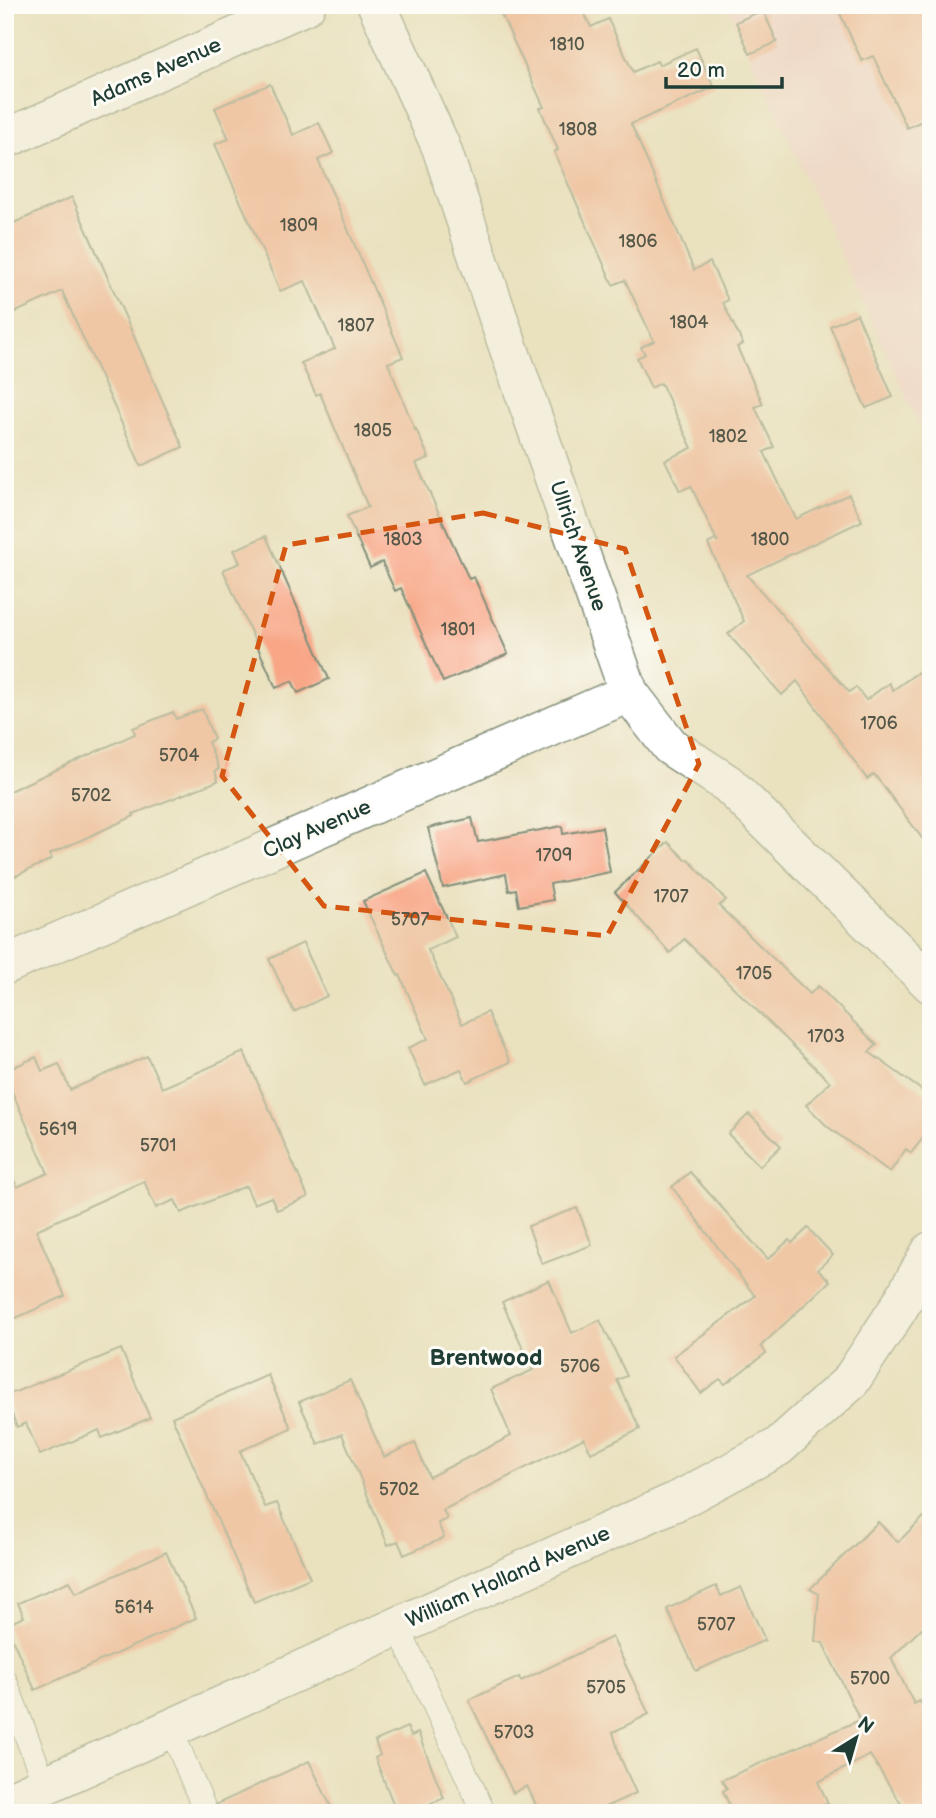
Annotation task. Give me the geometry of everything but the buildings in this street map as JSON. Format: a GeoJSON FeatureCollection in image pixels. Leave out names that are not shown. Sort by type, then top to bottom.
{"type":"FeatureCollection","features":[{"type":"Feature","properties":{"kind":"street","name":"Adams Avenue"},"geometry":{"type":"LineString","coordinates":[[5,139],[306,5]]}},
{"type":"Feature","properties":{"kind":"street","name":"Ullrich Avenue"},"geometry":{"type":"LineString","coordinates":[[377,5],[441,147],[500,326],[629,693],[670,746],[728,784],[931,984]]}},
{"type":"Feature","properties":{"kind":"street","name":"Clay Avenue"},"geometry":{"type":"LineString","coordinates":[[5,965],[629,693]]}},
{"type":"Feature","properties":{"kind":"street","name":"William Holland Avenue"},"geometry":{"type":"LineString","coordinates":[[5,1803],[681,1499],[778,1447],[850,1382],[898,1309],[931,1251]]}},
{"type":"Feature","properties":{"kind":"lane"},"geometry":{"type":"LineString","coordinates":[[398,1627],[484,1813]]}},
{"type":"Feature","properties":{"kind":"lane"},"geometry":{"type":"LineString","coordinates":[[5,1681],[45,1785]]}},
{"type":"Feature","properties":{"kind":"lane"},"geometry":{"type":"LineString","coordinates":[[171,1729],[206,1813]]}},
{"type":"Feature","properties":{"kind":"highlighted area"},"geometry":{"type":"Polygon","coordinates":[[[483,513],[625,549],[699,764],[607,936],[324,906],[222,776],[286,545],[483,513]]]}},
{"type":"Feature","properties":{"kind":"shaded area"},"geometry":{"type":"Polygon","coordinates":[[[727,5],[931,5],[931,451],[727,5]]]}},
{"type":"Feature","properties":{"kind":"district","name":"Brentwood"},"geometry":{"type":"Point","coordinates":[486,1358]}}]}
